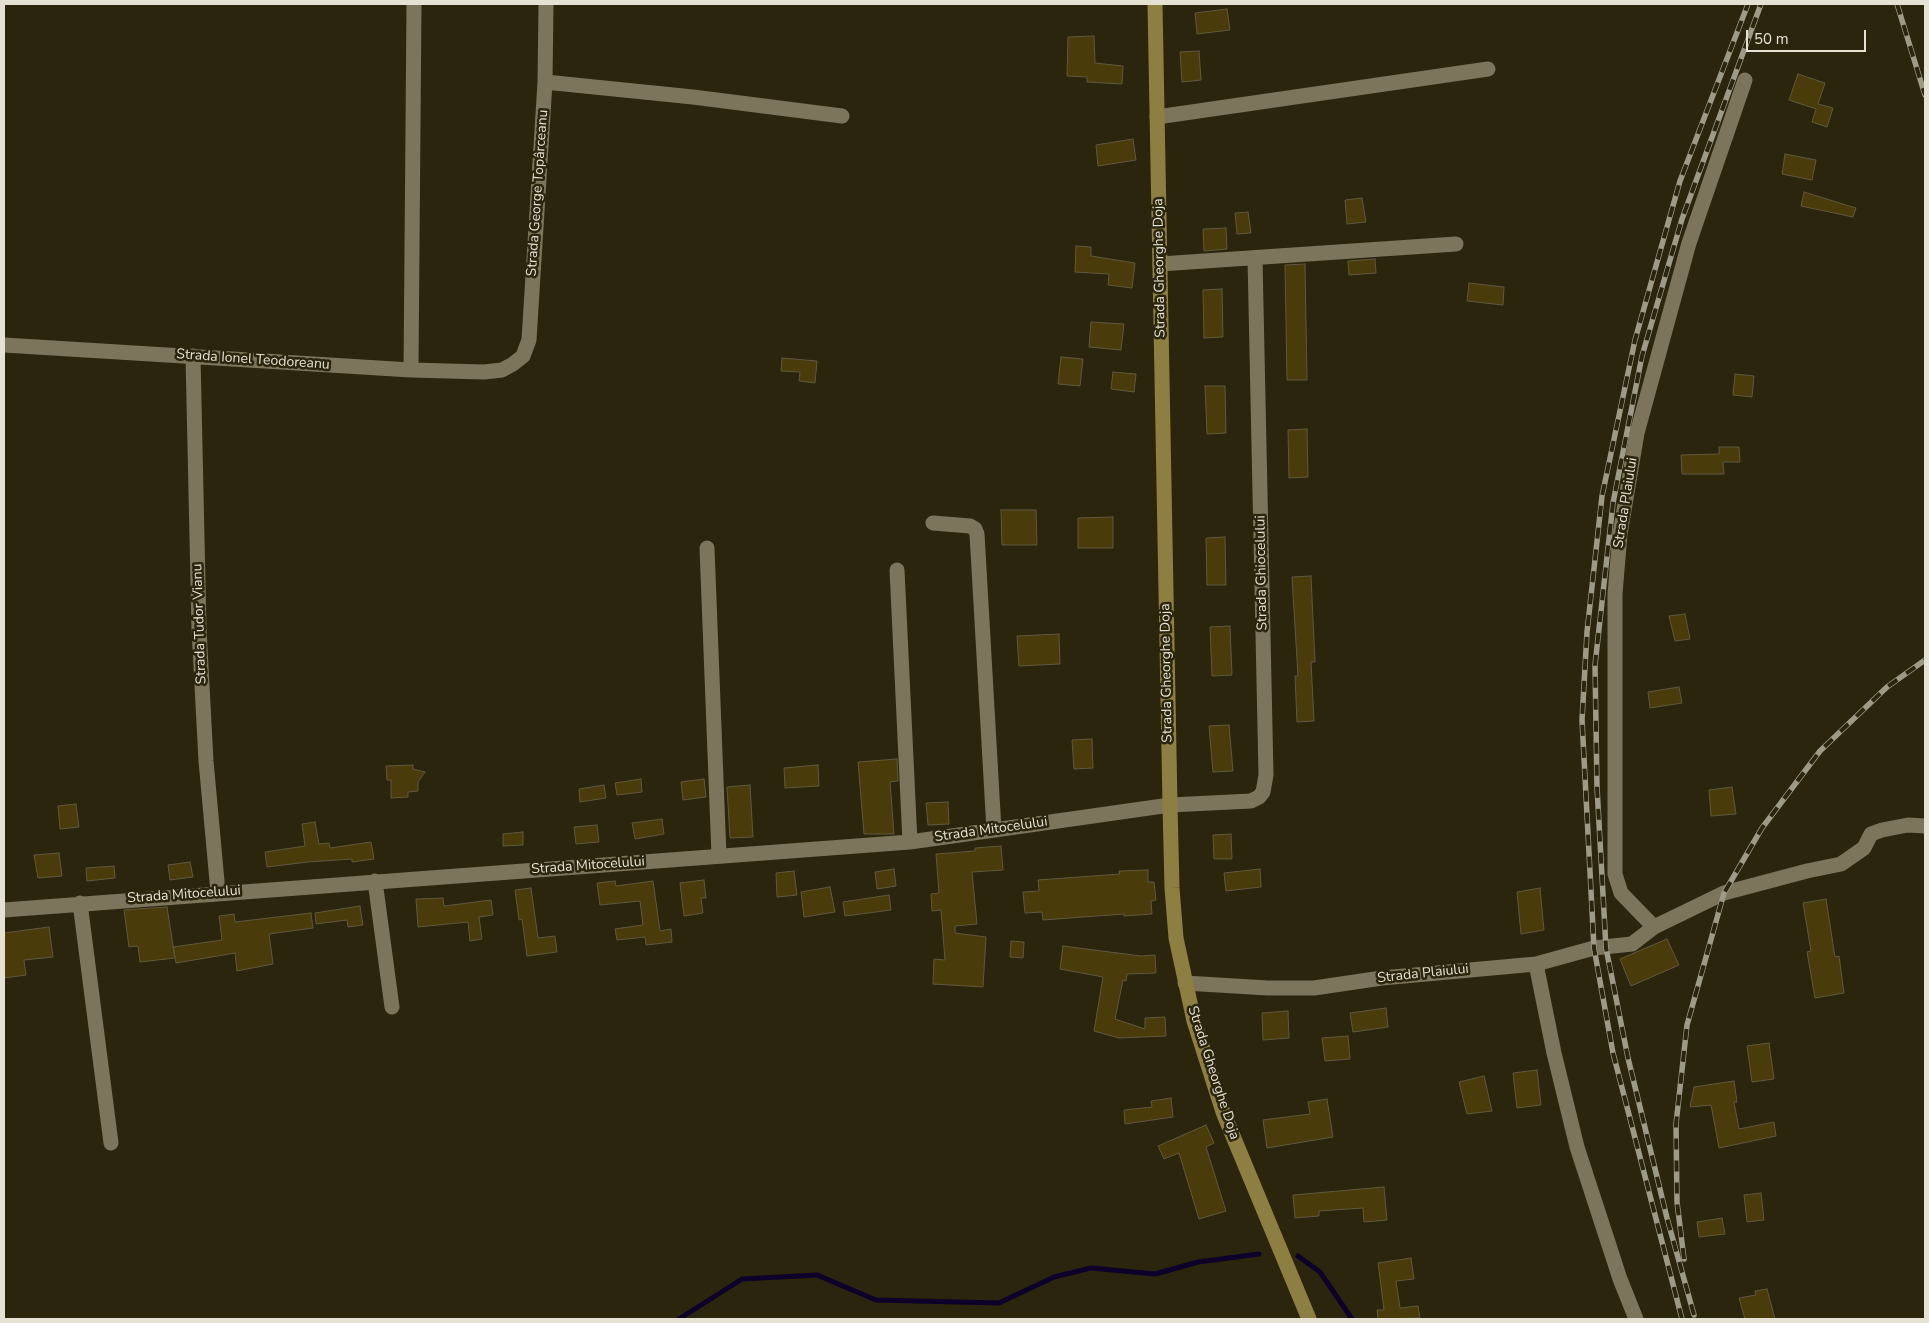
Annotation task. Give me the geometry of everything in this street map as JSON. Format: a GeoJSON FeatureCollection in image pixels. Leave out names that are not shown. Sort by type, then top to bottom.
{"type":"FeatureCollection","features":[{"type":"Feature","properties":{"kind":"main road","name":"Strada Gheorghe Doja"},"geometry":{"type":"LineString","coordinates":[[1155,4],[1170,804],[1172,888],[1176,938],[1203,1054],[1223,1112],[1309,1319]]}},
{"type":"Feature","properties":{"kind":"street"},"geometry":{"type":"LineString","coordinates":[[411,370],[414,4]]}},
{"type":"Feature","properties":{"kind":"street","name":"Strada George Topârceanu"},"geometry":{"type":"LineString","coordinates":[[502,370],[523,356],[529,340],[545,82],[546,4]]}},
{"type":"Feature","properties":{"kind":"street"},"geometry":{"type":"LineString","coordinates":[[1157,117],[1488,68]]}},
{"type":"Feature","properties":{"kind":"street","name":"Strada Plaiului"},"geometry":{"type":"LineString","coordinates":[[1654,928],[1621,893],[1615,874],[1614,594],[1620,534],[1637,433],[1689,243],[1746,80]]}},
{"type":"Feature","properties":{"kind":"street"},"geometry":{"type":"LineString","coordinates":[[545,82],[693,97],[842,116]]}},
{"type":"Feature","properties":{"kind":"street"},"geometry":{"type":"LineString","coordinates":[[1160,264],[1456,244]]}},
{"type":"Feature","properties":{"kind":"street","name":"Strada Ghiocelului"},"geometry":{"type":"LineString","coordinates":[[1170,804],[1251,800],[1259,797],[1264,792],[1255,258]]}},
{"type":"Feature","properties":{"kind":"street","name":"Strada Ionel Teodoreanu"},"geometry":{"type":"LineString","coordinates":[[4,345],[411,370],[484,372],[502,370]]}},
{"type":"Feature","properties":{"kind":"street","name":"Strada Tudor Vianu"},"geometry":{"type":"LineString","coordinates":[[193,356],[199,629],[206,761],[218,892]]}},
{"type":"Feature","properties":{"kind":"street"},"geometry":{"type":"LineString","coordinates":[[933,523],[970,526],[975,528],[977,534],[994,830]]}},
{"type":"Feature","properties":{"kind":"street"},"geometry":{"type":"LineString","coordinates":[[707,548],[718,856]]}},
{"type":"Feature","properties":{"kind":"street"},"geometry":{"type":"LineString","coordinates":[[897,570],[910,842]]}},
{"type":"Feature","properties":{"kind":"street","name":"Strada Mitocelului"},"geometry":{"type":"LineString","coordinates":[[4,910],[218,892],[910,842],[1170,804]]}},
{"type":"Feature","properties":{"kind":"street","name":"Strada Plaiului"},"geometry":{"type":"LineString","coordinates":[[1185,983],[1268,988],[1314,988],[1382,978],[1536,964],[1594,948],[1632,944],[1654,928],[1724,893],[1841,864],[1864,848],[1871,834],[1882,830],[1908,825],[1925,826]]}},
{"type":"Feature","properties":{"kind":"street"},"geometry":{"type":"LineString","coordinates":[[375,882],[392,1007]]}},
{"type":"Feature","properties":{"kind":"street"},"geometry":{"type":"LineString","coordinates":[[80,903],[111,1143]]}},
{"type":"Feature","properties":{"kind":"street"},"geometry":{"type":"LineString","coordinates":[[1536,964],[1554,1052],[1577,1147],[1620,1279],[1636,1319]]}},
{"type":"Feature","properties":{"kind":"building"},"geometry":{"type":"Polygon","coordinates":[[[1227,9],[1230,30],[1197,34],[1195,13],[1227,9]]]}},
{"type":"Feature","properties":{"kind":"building"},"geometry":{"type":"Polygon","coordinates":[[[1094,36],[1095,63],[1123,66],[1122,84],[1087,82],[1087,77],[1067,76],[1068,37],[1094,36]]]}},
{"type":"Feature","properties":{"kind":"building"},"geometry":{"type":"Polygon","coordinates":[[[1199,51],[1201,80],[1182,82],[1180,52],[1199,51]]]}},
{"type":"Feature","properties":{"kind":"building"},"geometry":{"type":"Polygon","coordinates":[[[1798,74],[1825,83],[1818,104],[1833,108],[1827,127],[1812,122],[1816,109],[1789,100],[1798,74]]]}},
{"type":"Feature","properties":{"kind":"building"},"geometry":{"type":"Polygon","coordinates":[[[1133,139],[1136,160],[1098,166],[1096,145],[1133,139]]]}},
{"type":"Feature","properties":{"kind":"building"},"geometry":{"type":"Polygon","coordinates":[[[1785,154],[1816,160],[1812,180],[1782,174],[1785,154]]]}},
{"type":"Feature","properties":{"kind":"building"},"geometry":{"type":"Polygon","coordinates":[[[1804,192],[1856,208],[1853,217],[1801,206],[1804,192]]]}},
{"type":"Feature","properties":{"kind":"building"},"geometry":{"type":"Polygon","coordinates":[[[1362,198],[1366,222],[1347,224],[1345,200],[1362,198]]]}},
{"type":"Feature","properties":{"kind":"building"},"geometry":{"type":"Polygon","coordinates":[[[1248,212],[1251,233],[1237,234],[1235,213],[1248,212]]]}},
{"type":"Feature","properties":{"kind":"building"},"geometry":{"type":"Polygon","coordinates":[[[1226,228],[1227,249],[1204,251],[1203,229],[1226,228]]]}},
{"type":"Feature","properties":{"kind":"building"},"geometry":{"type":"Polygon","coordinates":[[[1076,246],[1091,247],[1091,256],[1135,263],[1132,288],[1108,285],[1109,274],[1075,272],[1076,246]]]}},
{"type":"Feature","properties":{"kind":"building"},"geometry":{"type":"Polygon","coordinates":[[[1375,259],[1376,273],[1349,275],[1348,261],[1375,259]]]}},
{"type":"Feature","properties":{"kind":"building"},"geometry":{"type":"Polygon","coordinates":[[[1305,264],[1307,380],[1287,380],[1285,265],[1305,264]]]}},
{"type":"Feature","properties":{"kind":"building"},"geometry":{"type":"Polygon","coordinates":[[[1469,283],[1504,287],[1503,305],[1467,301],[1469,283]]]}},
{"type":"Feature","properties":{"kind":"building"},"geometry":{"type":"Polygon","coordinates":[[[1222,289],[1223,337],[1204,338],[1203,290],[1222,289]]]}},
{"type":"Feature","properties":{"kind":"building"},"geometry":{"type":"Polygon","coordinates":[[[1091,322],[1124,324],[1121,350],[1089,347],[1091,322]]]}},
{"type":"Feature","properties":{"kind":"building"},"geometry":{"type":"Polygon","coordinates":[[[1061,357],[1083,359],[1080,386],[1058,384],[1061,357]]]}},
{"type":"Feature","properties":{"kind":"building"},"geometry":{"type":"Polygon","coordinates":[[[782,358],[817,361],[815,383],[799,381],[800,372],[781,371],[782,358]]]}},
{"type":"Feature","properties":{"kind":"building"},"geometry":{"type":"Polygon","coordinates":[[[1113,372],[1136,374],[1134,392],[1111,389],[1113,372]]]}},
{"type":"Feature","properties":{"kind":"building"},"geometry":{"type":"Polygon","coordinates":[[[1735,374],[1754,376],[1752,397],[1733,395],[1735,374]]]}},
{"type":"Feature","properties":{"kind":"building"},"geometry":{"type":"Polygon","coordinates":[[[1205,386],[1225,386],[1226,433],[1207,434],[1205,386]]]}},
{"type":"Feature","properties":{"kind":"building"},"geometry":{"type":"Polygon","coordinates":[[[1307,429],[1308,477],[1289,478],[1288,430],[1307,429]]]}},
{"type":"Feature","properties":{"kind":"building"},"geometry":{"type":"Polygon","coordinates":[[[1719,447],[1739,447],[1740,462],[1723,462],[1724,474],[1682,474],[1681,455],[1719,454],[1719,447]]]}},
{"type":"Feature","properties":{"kind":"building"},"geometry":{"type":"Polygon","coordinates":[[[1001,510],[1036,510],[1037,545],[1002,545],[1001,510]]]}},
{"type":"Feature","properties":{"kind":"building"},"geometry":{"type":"Polygon","coordinates":[[[1113,517],[1113,548],[1078,548],[1078,518],[1113,517]]]}},
{"type":"Feature","properties":{"kind":"building"},"geometry":{"type":"Polygon","coordinates":[[[1225,537],[1226,585],[1207,585],[1206,538],[1225,537]]]}},
{"type":"Feature","properties":{"kind":"building"},"geometry":{"type":"Polygon","coordinates":[[[1311,576],[1315,662],[1311,662],[1314,721],[1297,722],[1295,676],[1298,676],[1292,577],[1311,576]]]}},
{"type":"Feature","properties":{"kind":"building"},"geometry":{"type":"Polygon","coordinates":[[[1685,614],[1690,639],[1675,641],[1669,616],[1685,614]]]}},
{"type":"Feature","properties":{"kind":"building"},"geometry":{"type":"Polygon","coordinates":[[[1230,626],[1232,675],[1212,676],[1210,627],[1230,626]]]}},
{"type":"Feature","properties":{"kind":"building"},"geometry":{"type":"Polygon","coordinates":[[[1059,634],[1060,664],[1019,666],[1017,636],[1059,634]]]}},
{"type":"Feature","properties":{"kind":"building"},"geometry":{"type":"Polygon","coordinates":[[[1679,687],[1682,703],[1650,708],[1648,692],[1679,687]]]}},
{"type":"Feature","properties":{"kind":"building"},"geometry":{"type":"Polygon","coordinates":[[[1229,725],[1233,771],[1213,772],[1209,726],[1229,725]]]}},
{"type":"Feature","properties":{"kind":"building"},"geometry":{"type":"Polygon","coordinates":[[[1092,739],[1093,768],[1074,769],[1072,740],[1092,739]]]}},
{"type":"Feature","properties":{"kind":"building"},"geometry":{"type":"Polygon","coordinates":[[[897,759],[898,781],[890,782],[894,834],[864,834],[858,762],[897,759]]]}},
{"type":"Feature","properties":{"kind":"building"},"geometry":{"type":"Polygon","coordinates":[[[413,765],[413,769],[425,772],[418,782],[418,791],[408,792],[408,797],[391,798],[391,780],[387,780],[386,766],[413,765]]]}},
{"type":"Feature","properties":{"kind":"building"},"geometry":{"type":"Polygon","coordinates":[[[818,765],[819,786],[785,788],[784,768],[818,765]]]}},
{"type":"Feature","properties":{"kind":"building"},"geometry":{"type":"Polygon","coordinates":[[[641,779],[642,792],[617,795],[615,783],[641,779]]]}},
{"type":"Feature","properties":{"kind":"building"},"geometry":{"type":"Polygon","coordinates":[[[704,779],[706,797],[683,800],[681,782],[704,779]]]}},
{"type":"Feature","properties":{"kind":"building"},"geometry":{"type":"Polygon","coordinates":[[[604,785],[606,798],[580,802],[579,789],[604,785]]]}},
{"type":"Feature","properties":{"kind":"building"},"geometry":{"type":"Polygon","coordinates":[[[750,785],[753,837],[730,838],[727,787],[750,785]]]}},
{"type":"Feature","properties":{"kind":"building"},"geometry":{"type":"Polygon","coordinates":[[[1732,787],[1736,814],[1711,816],[1709,790],[1732,787]]]}},
{"type":"Feature","properties":{"kind":"building"},"geometry":{"type":"Polygon","coordinates":[[[948,802],[949,824],[928,825],[926,803],[948,802]]]}},
{"type":"Feature","properties":{"kind":"building"},"geometry":{"type":"Polygon","coordinates":[[[76,804],[79,827],[60,829],[58,806],[76,804]]]}},
{"type":"Feature","properties":{"kind":"building"},"geometry":{"type":"Polygon","coordinates":[[[662,819],[664,834],[635,839],[632,823],[662,819]]]}},
{"type":"Feature","properties":{"kind":"building"},"geometry":{"type":"Polygon","coordinates":[[[315,822],[319,844],[329,843],[330,848],[371,842],[374,859],[352,862],[352,859],[308,862],[267,867],[265,852],[305,846],[302,824],[315,822]]]}},
{"type":"Feature","properties":{"kind":"building"},"geometry":{"type":"Polygon","coordinates":[[[597,825],[599,842],[576,844],[574,827],[597,825]]]}},
{"type":"Feature","properties":{"kind":"building"},"geometry":{"type":"Polygon","coordinates":[[[523,832],[523,845],[503,846],[503,834],[523,832]]]}},
{"type":"Feature","properties":{"kind":"building"},"geometry":{"type":"Polygon","coordinates":[[[1231,834],[1232,859],[1214,859],[1213,835],[1231,834]]]}},
{"type":"Feature","properties":{"kind":"building"},"geometry":{"type":"Polygon","coordinates":[[[1001,846],[1003,870],[972,872],[977,924],[955,926],[955,933],[986,937],[983,987],[933,984],[934,959],[945,960],[941,910],[932,911],[931,894],[939,893],[936,854],[975,851],[975,848],[1001,846]]]}},
{"type":"Feature","properties":{"kind":"building"},"geometry":{"type":"Polygon","coordinates":[[[59,853],[62,876],[38,878],[34,855],[59,853]]]}},
{"type":"Feature","properties":{"kind":"building"},"geometry":{"type":"Polygon","coordinates":[[[190,862],[193,877],[170,880],[168,865],[190,862]]]}},
{"type":"Feature","properties":{"kind":"building"},"geometry":{"type":"Polygon","coordinates":[[[114,866],[115,878],[87,881],[86,868],[114,866]]]}},
{"type":"Feature","properties":{"kind":"building"},"geometry":{"type":"Polygon","coordinates":[[[894,869],[896,886],[877,889],[875,872],[894,869]]]}},
{"type":"Feature","properties":{"kind":"building"},"geometry":{"type":"Polygon","coordinates":[[[1260,869],[1261,887],[1226,891],[1224,873],[1260,869]]]}},
{"type":"Feature","properties":{"kind":"building"},"geometry":{"type":"Polygon","coordinates":[[[1148,870],[1148,882],[1154,882],[1156,900],[1151,901],[1152,914],[1124,916],[1124,914],[1043,920],[1042,912],[1025,913],[1023,892],[1039,891],[1038,880],[1120,874],[1119,871],[1148,870]]]}},
{"type":"Feature","properties":{"kind":"building"},"geometry":{"type":"Polygon","coordinates":[[[794,871],[797,895],[777,897],[776,873],[794,871]]]}},
{"type":"Feature","properties":{"kind":"building"},"geometry":{"type":"Polygon","coordinates":[[[704,880],[706,898],[701,898],[703,913],[684,916],[680,883],[704,880]]]}},
{"type":"Feature","properties":{"kind":"building"},"geometry":{"type":"Polygon","coordinates":[[[615,881],[616,886],[653,881],[660,931],[671,929],[672,942],[646,945],[645,937],[617,940],[615,929],[643,925],[640,901],[600,905],[597,883],[615,881]]]}},
{"type":"Feature","properties":{"kind":"building"},"geometry":{"type":"Polygon","coordinates":[[[830,887],[835,912],[804,917],[801,892],[830,887]]]}},
{"type":"Feature","properties":{"kind":"building"},"geometry":{"type":"Polygon","coordinates":[[[531,888],[538,938],[555,936],[557,952],[527,956],[522,919],[519,920],[515,890],[531,888]]]}},
{"type":"Feature","properties":{"kind":"building"},"geometry":{"type":"Polygon","coordinates":[[[1540,888],[1544,930],[1521,934],[1517,892],[1540,888]]]}},
{"type":"Feature","properties":{"kind":"building"},"geometry":{"type":"Polygon","coordinates":[[[889,895],[891,910],[845,916],[843,902],[889,895]]]}},
{"type":"Feature","properties":{"kind":"building"},"geometry":{"type":"Polygon","coordinates":[[[443,898],[444,906],[491,900],[493,915],[479,917],[482,939],[470,941],[468,922],[418,927],[416,899],[443,898]]]}},
{"type":"Feature","properties":{"kind":"building"},"geometry":{"type":"Polygon","coordinates":[[[1826,899],[1835,957],[1839,956],[1844,993],[1815,998],[1807,952],[1811,951],[1803,903],[1826,899]]]}},
{"type":"Feature","properties":{"kind":"building"},"geometry":{"type":"Polygon","coordinates":[[[360,906],[363,925],[348,927],[347,920],[316,924],[315,913],[360,906]]]}},
{"type":"Feature","properties":{"kind":"building"},"geometry":{"type":"Polygon","coordinates":[[[167,907],[175,958],[140,962],[138,946],[129,947],[124,910],[167,907]]]}},
{"type":"Feature","properties":{"kind":"building"},"geometry":{"type":"Polygon","coordinates":[[[311,913],[313,928],[269,934],[273,964],[237,971],[235,953],[176,963],[173,947],[222,940],[219,916],[234,914],[235,922],[311,913]]]}},
{"type":"Feature","properties":{"kind":"building"},"geometry":{"type":"Polygon","coordinates":[[[49,927],[53,957],[24,960],[26,975],[4,978],[4,933],[49,927]]]}},
{"type":"Feature","properties":{"kind":"building"},"geometry":{"type":"Polygon","coordinates":[[[1667,939],[1679,965],[1631,986],[1620,959],[1667,939]]]}},
{"type":"Feature","properties":{"kind":"building"},"geometry":{"type":"Polygon","coordinates":[[[1011,941],[1024,942],[1023,958],[1010,957],[1011,941]]]}},
{"type":"Feature","properties":{"kind":"building"},"geometry":{"type":"Polygon","coordinates":[[[1063,946],[1141,956],[1155,955],[1156,973],[1127,974],[1126,981],[1123,980],[1115,1019],[1145,1029],[1145,1018],[1165,1017],[1166,1036],[1119,1038],[1094,1031],[1103,977],[1060,969],[1063,946]]]}},
{"type":"Feature","properties":{"kind":"building"},"geometry":{"type":"Polygon","coordinates":[[[1386,1008],[1388,1027],[1353,1032],[1350,1013],[1386,1008]]]}},
{"type":"Feature","properties":{"kind":"building"},"geometry":{"type":"Polygon","coordinates":[[[1288,1011],[1289,1038],[1263,1040],[1262,1013],[1288,1011]]]}},
{"type":"Feature","properties":{"kind":"building"},"geometry":{"type":"Polygon","coordinates":[[[1348,1036],[1350,1059],[1325,1061],[1322,1038],[1348,1036]]]}},
{"type":"Feature","properties":{"kind":"building"},"geometry":{"type":"Polygon","coordinates":[[[1769,1043],[1774,1079],[1752,1082],[1747,1046],[1769,1043]]]}},
{"type":"Feature","properties":{"kind":"building"},"geometry":{"type":"Polygon","coordinates":[[[1537,1070],[1541,1105],[1517,1108],[1513,1073],[1537,1070]]]}},
{"type":"Feature","properties":{"kind":"building"},"geometry":{"type":"Polygon","coordinates":[[[1484,1076],[1492,1111],[1467,1114],[1459,1082],[1484,1076]]]}},
{"type":"Feature","properties":{"kind":"building"},"geometry":{"type":"Polygon","coordinates":[[[1734,1081],[1737,1102],[1734,1102],[1739,1129],[1774,1122],[1776,1136],[1719,1148],[1711,1105],[1690,1107],[1694,1087],[1734,1081]]]}},
{"type":"Feature","properties":{"kind":"building"},"geometry":{"type":"Polygon","coordinates":[[[1171,1098],[1173,1117],[1125,1124],[1124,1110],[1152,1107],[1151,1101],[1171,1098]]]}},
{"type":"Feature","properties":{"kind":"building"},"geometry":{"type":"Polygon","coordinates":[[[1327,1099],[1333,1137],[1267,1148],[1263,1120],[1310,1114],[1308,1102],[1327,1099]]]}},
{"type":"Feature","properties":{"kind":"building"},"geometry":{"type":"Polygon","coordinates":[[[1206,1125],[1214,1143],[1206,1147],[1226,1211],[1199,1219],[1179,1153],[1164,1159],[1158,1146],[1206,1125]]]}},
{"type":"Feature","properties":{"kind":"building"},"geometry":{"type":"Polygon","coordinates":[[[1384,1187],[1387,1220],[1364,1222],[1363,1208],[1319,1211],[1319,1216],[1295,1218],[1293,1195],[1384,1187]]]}},
{"type":"Feature","properties":{"kind":"building"},"geometry":{"type":"Polygon","coordinates":[[[1761,1193],[1764,1220],[1747,1222],[1744,1195],[1761,1193]]]}},
{"type":"Feature","properties":{"kind":"building"},"geometry":{"type":"Polygon","coordinates":[[[1722,1218],[1725,1234],[1699,1237],[1697,1222],[1722,1218]]]}},
{"type":"Feature","properties":{"kind":"building"},"geometry":{"type":"Polygon","coordinates":[[[1411,1258],[1414,1279],[1396,1281],[1400,1308],[1418,1306],[1420,1318],[1378,1319],[1377,1310],[1384,1310],[1378,1263],[1411,1258]]]}},
{"type":"Feature","properties":{"kind":"building"},"geometry":{"type":"Polygon","coordinates":[[[1767,1289],[1775,1319],[1745,1319],[1739,1298],[1756,1295],[1755,1291],[1767,1289]]]}},
{"type":"Feature","properties":{"kind":"waterway"},"geometry":{"type":"LineString","coordinates":[[679,1319],[742,1279],[817,1275],[876,1300],[999,1303],[1054,1277],[1091,1268],[1155,1274],[1198,1262],[1259,1254]]}},
{"type":"Feature","properties":{"kind":"waterway"},"geometry":{"type":"LineString","coordinates":[[1298,1256],[1320,1272],[1352,1319]]}},
{"type":"Feature","properties":{"kind":"railway"},"geometry":{"type":"LineString","coordinates":[[1682,1319],[1613,1053],[1594,948],[1582,720],[1587,632],[1602,496],[1635,340],[1680,181],[1748,4]]}},
{"type":"Feature","properties":{"kind":"railway"},"geometry":{"type":"LineString","coordinates":[[1694,1315],[1667,1218],[1628,1058],[1606,948],[1597,787],[1595,665],[1613,503],[1642,356],[1682,219],[1761,4]]}},
{"type":"Feature","properties":{"kind":"railway"},"geometry":{"type":"LineString","coordinates":[[1897,4],[1925,95]]}},
{"type":"Feature","properties":{"kind":"railway"},"geometry":{"type":"LineString","coordinates":[[1684,1259],[1677,1202],[1676,1124],[1687,1025],[1724,893],[1762,828],[1820,751],[1887,687],[1925,660]]}}]}
